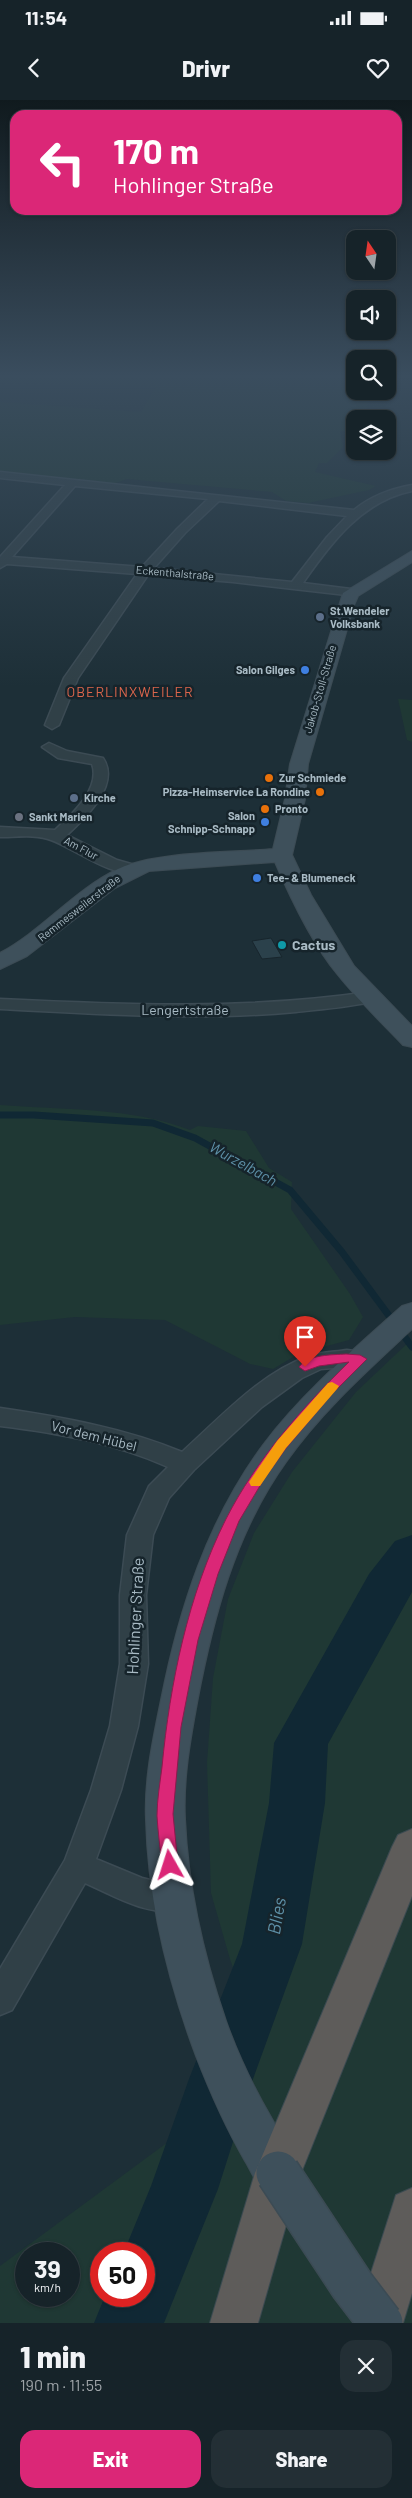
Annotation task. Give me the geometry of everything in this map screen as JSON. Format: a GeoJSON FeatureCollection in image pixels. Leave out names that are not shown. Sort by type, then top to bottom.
{"type":"FeatureCollection","features":[{"type":"Feature","properties":{"kind":"highway"},"geometry":{"type":"LineString","coordinates":[[234,2323],[278,2173],[412,1847]]}},
{"type":"Feature","properties":{"kind":"highway"},"geometry":{"type":"LineString","coordinates":[[380,2323],[412,2211]]}},
{"type":"Feature","properties":{"kind":"main road"},"geometry":{"type":"LineString","coordinates":[[352,593],[412,556]]}},
{"type":"Feature","properties":{"kind":"main road","name":"Jakob-Stoll-Straße"},"geometry":{"type":"LineString","coordinates":[[282,855],[299,785],[299,764],[335,635],[352,593]]}},
{"type":"Feature","properties":{"kind":"main road"},"geometry":{"type":"LineString","coordinates":[[282,855],[300,895],[345,969],[368,998],[412,1040]]}},
{"type":"Feature","properties":{"kind":"main road","name":"Remmesweilerstraße"},"geometry":{"type":"LineString","coordinates":[[0,962],[36,942],[103,888],[132,869],[146,865],[282,855]]}},
{"type":"Feature","properties":{"kind":"main road"},"geometry":{"type":"LineString","coordinates":[[380,2323],[352,2285],[252,2132],[200,2010],[186,1963],[173,1898],[165,1814],[174,1727],[191,1640],[211,1574],[233,1520],[259,1476],[321,1398],[412,1313]]}},
{"type":"Feature","properties":{"kind":"street"},"geometry":{"type":"LineString","coordinates":[[49,480],[358,514]]}},
{"type":"Feature","properties":{"kind":"street"},"geometry":{"type":"LineString","coordinates":[[3,557],[73,482]]}},
{"type":"Feature","properties":{"kind":"street"},"geometry":{"type":"LineString","coordinates":[[296,586],[330,537],[390,491],[412,488]]}},
{"type":"Feature","properties":{"kind":"street"},"geometry":{"type":"LineString","coordinates":[[52,725],[71,678],[145,571],[181,531],[217,497]]}},
{"type":"Feature","properties":{"kind":"street","name":"Eckenthalstraße"},"geometry":{"type":"LineString","coordinates":[[3,557],[352,593]]}},
{"type":"Feature","properties":{"kind":"street"},"geometry":{"type":"LineString","coordinates":[[49,747],[63,755],[98,761],[102,766],[102,777],[91,802],[58,836]]}},
{"type":"Feature","properties":{"kind":"street","name":"Am Flur"},"geometry":{"type":"LineString","coordinates":[[0,832],[41,833],[58,836],[111,863],[132,869]]}},
{"type":"Feature","properties":{"kind":"street","name":"Lengertstraße"},"geometry":{"type":"LineString","coordinates":[[0,1004],[114,1010],[235,1010],[315,1006],[368,998]]}},
{"type":"Feature","properties":{"kind":"street","name":"Hohlinger Straße"},"geometry":{"type":"LineString","coordinates":[[0,1999],[78,1866],[106,1790],[124,1726],[134,1664],[133,1595],[140,1535],[158,1493],[185,1464],[254,1401],[294,1372],[317,1362],[346,1358],[371,1350]]}},
{"type":"Feature","properties":{"kind":"street","name":"Vor dem Hübel"},"geometry":{"type":"LineString","coordinates":[[0,1417],[74,1430],[164,1454],[185,1464]]}},
{"type":"Feature","properties":{"kind":"street"},"geometry":{"type":"LineString","coordinates":[[78,1866],[140,1892],[173,1898]]}},
{"type":"Feature","properties":{"kind":"green space"},"geometry":{"type":"Polygon","coordinates":[[[76,480],[125,480],[113,484],[76,480]]]}},
{"type":"Feature","properties":{"kind":"green space"},"geometry":{"type":"Polygon","coordinates":[[[135,480],[349,480],[376,486],[369,490],[308,503],[286,501],[272,492],[135,480]]]}},
{"type":"Feature","properties":{"kind":"green space"},"geometry":{"type":"Polygon","coordinates":[[[398,699],[412,700],[412,742],[407,740],[398,699]]]}},
{"type":"Feature","properties":{"kind":"green space"},"geometry":{"type":"Polygon","coordinates":[[[0,1105],[120,1113],[144,1117],[190,1130],[198,1126],[246,1131],[269,1168],[292,1182],[291,1209],[350,1294],[363,1317],[349,1340],[298,1354],[273,1369],[250,1364],[165,1320],[75,1317],[0,1325],[0,1105]]]}},
{"type":"Feature","properties":{"kind":"green space"},"geometry":{"type":"Polygon","coordinates":[[[412,1339],[412,2323],[0,2323],[0,2266],[15,2255],[15,2307],[80,2307],[80,2242],[33,2242],[191,2125],[254,2029],[230,1959],[211,1893],[207,1763],[213,1678],[228,1599],[254,1533],[292,1472],[356,1392],[412,1339]]]}},
{"type":"Feature","properties":{"kind":"building"},"geometry":{"type":"Polygon","coordinates":[[[271,938],[282,957],[262,959],[252,941],[271,938]]]}},
{"type":"Feature","properties":{"kind":"waterway","name":"Wurzelbach"},"geometry":{"type":"LineString","coordinates":[[0,1115],[34,1115],[153,1123],[195,1138],[290,1190],[342,1252],[412,1347]]}},
{"type":"Feature","properties":{"kind":"waterway","name":"Blies"},"geometry":{"type":"LineString","coordinates":[[155,2260],[184,2189],[221,2079],[272,1944],[297,1803],[301,1743],[387,1588],[412,1554]]}},
{"type":"Feature","properties":{"kind":"waterway","name":"Blies"},"geometry":{"type":"LineString","coordinates":[[129,2323],[136,2307]]}},
{"type":"Feature","properties":{"kind":"slow traffic"},"geometry":{"type":"LineString","coordinates":[[255,1482],[306,1415],[332,1386]]}},
{"type":"Feature","properties":{"kind":"place","name":"St.Wendeler Volksbank"},"geometry":{"type":"Point","coordinates":[320,617]}},
{"type":"Feature","properties":{"kind":"place","name":"Salon Gilges"},"geometry":{"type":"Point","coordinates":[305,670]}},
{"type":"Feature","properties":{"kind":"place","name":"Zur Schmiede"},"geometry":{"type":"Point","coordinates":[269,778]}},
{"type":"Feature","properties":{"kind":"place","name":"Pizza-Heimservice La Rondine"},"geometry":{"type":"Point","coordinates":[320,792]}},
{"type":"Feature","properties":{"kind":"place","name":"Kirche"},"geometry":{"type":"Point","coordinates":[74,798]}},
{"type":"Feature","properties":{"kind":"place","name":"Pronto"},"geometry":{"type":"Point","coordinates":[265,809]}},
{"type":"Feature","properties":{"kind":"place","name":"Sankt Marien"},"geometry":{"type":"Point","coordinates":[19,817]}},
{"type":"Feature","properties":{"kind":"place","name":"Salon Schnipp-Schnapp"},"geometry":{"type":"Point","coordinates":[265,822]}},
{"type":"Feature","properties":{"kind":"place","name":"Tee- & Blumeneck"},"geometry":{"type":"Point","coordinates":[257,878]}},
{"type":"Feature","properties":{"kind":"place","name":"Cactus"},"geometry":{"type":"Point","coordinates":[282,945]}},
{"type":"Feature","properties":{"kind":"district","name":"OBERLINXWEILER"},"geometry":{"type":"Point","coordinates":[130,692]}},
{"type":"Feature","properties":{"kind":"route"},"geometry":{"type":"LineString","coordinates":[[170,1865],[165,1814],[174,1727],[191,1640],[211,1574],[233,1520],[259,1476],[327,1391],[360,1359],[346,1358],[317,1362],[305,1367]]}}]}
